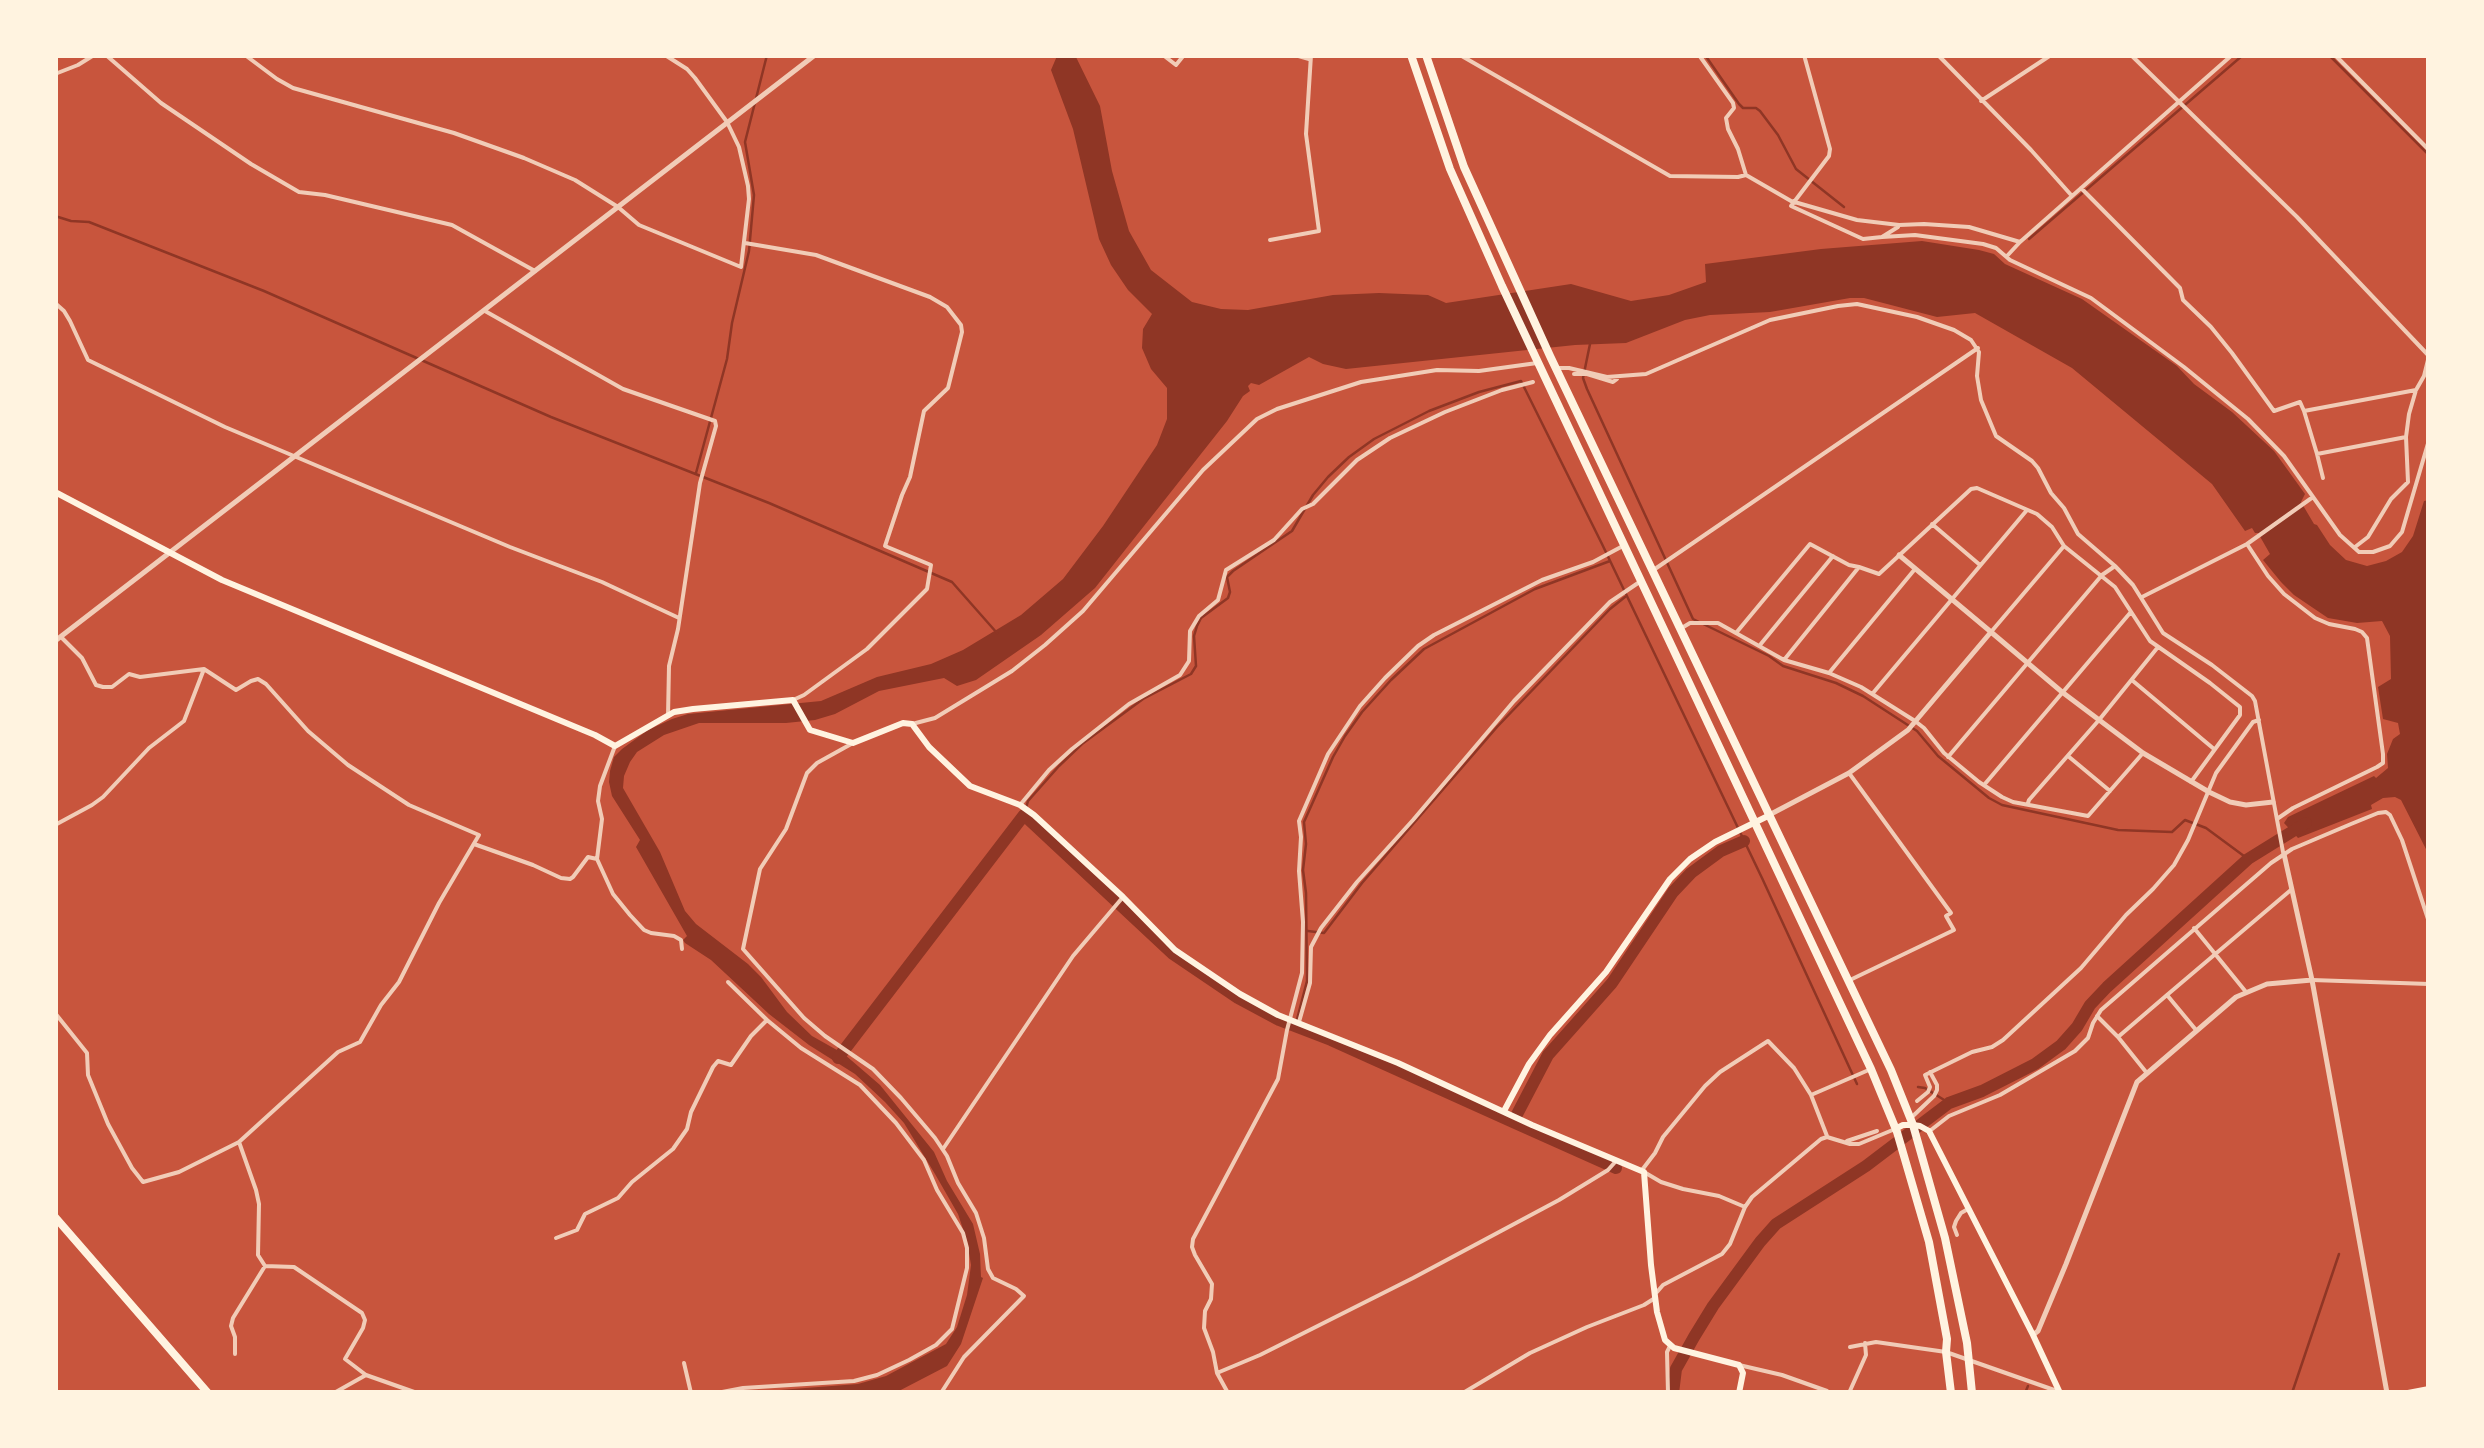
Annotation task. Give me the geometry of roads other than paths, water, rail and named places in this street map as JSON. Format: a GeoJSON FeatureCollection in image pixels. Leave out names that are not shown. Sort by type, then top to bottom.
{"type":"FeatureCollection","features":[{"type":"Feature","properties":{"kind":"highway"},"geometry":{"type":"LineString","coordinates":[[1410,55],[1450,169],[1620,547],[1871,1069],[1905,1125],[1927,1173],[1970,1360],[1972,1393]]}},
{"type":"Feature","properties":{"kind":"highway"},"geometry":{"type":"LineString","coordinates":[[1426,55],[1464,167],[1516,282],[1891,1070],[1929,1242],[1947,1339],[1951,1393]]}},
{"type":"Feature","properties":{"kind":"highway"},"geometry":{"type":"LineString","coordinates":[[55,1217],[208,1393]]}},
{"type":"Feature","properties":{"kind":"main road"},"geometry":{"type":"LineString","coordinates":[[55,492],[222,580],[595,735],[615,747],[668,716],[693,709],[794,702],[810,730],[853,743],[904,723],[912,724],[970,786],[1020,805],[1175,950],[1240,994],[1294,1021],[1643,1171],[1651,1266],[1665,1340],[1670,1346],[1739,1365],[1743,1373],[1740,1393]]}},
{"type":"Feature","properties":{"kind":"main road"},"geometry":{"type":"LineString","coordinates":[[1504,1111],[1529,1064],[1606,972],[1670,879],[1690,859],[1770,815]]}},
{"type":"Feature","properties":{"kind":"main road"},"geometry":{"type":"LineString","coordinates":[[1905,1125],[1927,1130],[2061,1393]]}},
{"type":"Feature","properties":{"kind":"main road"},"geometry":{"type":"LineString","coordinates":[[2408,1393],[2429,1389]]}},
{"type":"Feature","properties":{"kind":"street"},"geometry":{"type":"LineString","coordinates":[[55,74],[94,55]]}},
{"type":"Feature","properties":{"kind":"street"},"geometry":{"type":"LineString","coordinates":[[106,55],[161,104],[251,164],[305,194],[452,225],[535,271]]}},
{"type":"Feature","properties":{"kind":"street"},"geometry":{"type":"LineString","coordinates":[[245,55],[294,88],[524,158],[575,180],[639,225],[741,267],[748,186],[739,147],[728,122],[695,78],[665,55]]}},
{"type":"Feature","properties":{"kind":"street"},"geometry":{"type":"LineString","coordinates":[[55,1013],[87,1053],[88,1075],[108,1124],[143,1182],[178,1172],[239,1142],[338,1052],[360,1042],[398,982],[479,835],[409,804],[348,765],[258,680],[236,690],[204,669],[140,678],[129,674],[112,686],[103,687],[96,685],[82,658],[58,639],[815,55]]}},
{"type":"Feature","properties":{"kind":"street"},"geometry":{"type":"LineString","coordinates":[[1163,55],[1176,66],[1184,55]]}},
{"type":"Feature","properties":{"kind":"street"},"geometry":{"type":"LineString","coordinates":[[1248,55],[1258,55]]}},
{"type":"Feature","properties":{"kind":"street"},"geometry":{"type":"LineString","coordinates":[[1270,240],[1319,231],[1306,134],[1310,57],[1295,55]]}},
{"type":"Feature","properties":{"kind":"street"},"geometry":{"type":"LineString","coordinates":[[1460,55],[1662,173],[1684,178],[1746,175]]}},
{"type":"Feature","properties":{"kind":"street"},"geometry":{"type":"LineString","coordinates":[[1699,55],[1733,104],[1726,118],[1728,129],[1746,175],[1782,196],[1857,220],[1968,227],[2020,242]]}},
{"type":"Feature","properties":{"kind":"street"},"geometry":{"type":"LineString","coordinates":[[1804,55],[1830,149],[1829,156],[1791,206],[1864,239],[1914,236],[1984,244],[2091,298],[2184,367],[2268,438],[2311,499]]}},
{"type":"Feature","properties":{"kind":"street"},"geometry":{"type":"LineString","coordinates":[[1938,55],[2072,196]]}},
{"type":"Feature","properties":{"kind":"street"},"geometry":{"type":"LineString","coordinates":[[1981,101],[2052,55]]}},
{"type":"Feature","properties":{"kind":"street"},"geometry":{"type":"LineString","coordinates":[[2131,55],[2283,204],[2429,356],[2409,414],[2408,482],[2391,500],[2368,537],[2355,547]]}},
{"type":"Feature","properties":{"kind":"street"},"geometry":{"type":"LineString","coordinates":[[2007,256],[2232,55]]}},
{"type":"Feature","properties":{"kind":"street"},"geometry":{"type":"LineString","coordinates":[[2335,55],[2429,150]]}},
{"type":"Feature","properties":{"kind":"street"},"geometry":{"type":"LineString","coordinates":[[2080,188],[2180,288],[2183,300],[2232,352],[2274,411],[2300,402],[2323,478]]}},
{"type":"Feature","properties":{"kind":"street"},"geometry":{"type":"LineString","coordinates":[[1882,237],[1899,225]]}},
{"type":"Feature","properties":{"kind":"street"},"geometry":{"type":"LineString","coordinates":[[745,243],[816,256],[930,297],[948,307],[962,332],[948,388],[924,411],[910,476],[885,546],[931,565],[927,589],[875,642],[794,702]]}},
{"type":"Feature","properties":{"kind":"street"},"geometry":{"type":"LineString","coordinates":[[55,303],[70,321],[88,360],[225,427],[602,582],[679,618]]}},
{"type":"Feature","properties":{"kind":"street"},"geometry":{"type":"LineString","coordinates":[[1556,368],[1607,377],[1646,374],[1770,320],[1857,304],[1917,317],[1964,335],[1978,348],[1978,387],[1996,436],[2032,461],[2078,534],[2116,566],[2142,597],[2163,632],[2252,696],[2312,980],[2387,1393]]}},
{"type":"Feature","properties":{"kind":"street"},"geometry":{"type":"LineString","coordinates":[[485,310],[623,389],[714,421],[669,666],[668,716]]}},
{"type":"Feature","properties":{"kind":"street"},"geometry":{"type":"LineString","coordinates":[[1652,571],[1978,348]]}},
{"type":"Feature","properties":{"kind":"street"},"geometry":{"type":"LineString","coordinates":[[912,724],[935,718],[1012,671],[1084,612],[1203,470],[1257,419],[1287,405],[1360,382],[1536,360]]}},
{"type":"Feature","properties":{"kind":"street"},"geometry":{"type":"LineString","coordinates":[[1574,374],[1613,382],[1618,377]]}},
{"type":"Feature","properties":{"kind":"street"},"geometry":{"type":"LineString","coordinates":[[1020,805],[1072,749],[1129,704],[1180,675],[1188,660],[1190,631],[1199,616],[1218,600],[1226,570],[1274,540],[1357,460],[1390,438],[1445,412],[1533,382]]}},
{"type":"Feature","properties":{"kind":"street"},"geometry":{"type":"LineString","coordinates":[[2304,411],[2416,390]]}},
{"type":"Feature","properties":{"kind":"street"},"geometry":{"type":"LineString","coordinates":[[2318,454],[2406,438]]}},
{"type":"Feature","properties":{"kind":"street"},"geometry":{"type":"LineString","coordinates":[[2142,597],[2247,544],[2315,496],[2340,535],[2359,552],[2390,546],[2402,532],[2429,440]]}},
{"type":"Feature","properties":{"kind":"street"},"geometry":{"type":"LineString","coordinates":[[1736,633],[1810,544],[1849,565],[1880,574],[1971,488],[1977,488],[2037,514],[2052,526],[2064,546],[2115,588],[2150,641],[2240,707],[2240,715],[2191,782]]}},
{"type":"Feature","properties":{"kind":"street"},"geometry":{"type":"LineString","coordinates":[[1872,694],[2027,510]]}},
{"type":"Feature","properties":{"kind":"street"},"geometry":{"type":"LineString","coordinates":[[1932,524],[1980,565]]}},
{"type":"Feature","properties":{"kind":"street"},"geometry":{"type":"LineString","coordinates":[[2247,544],[2284,594],[2315,618],[2355,629],[2367,638],[2384,763],[2310,799],[2277,820]]}},
{"type":"Feature","properties":{"kind":"street"},"geometry":{"type":"LineString","coordinates":[[1770,815],[1850,774],[1912,725],[2064,546]]}},
{"type":"Feature","properties":{"kind":"street"},"geometry":{"type":"LineString","coordinates":[[1294,1021],[1302,973],[1298,821],[1342,731],[1385,678],[1434,635],[1542,580],[1620,547]]}},
{"type":"Feature","properties":{"kind":"street"},"geometry":{"type":"LineString","coordinates":[[1899,555],[2027,664],[2143,753],[2230,802],[2273,802]]}},
{"type":"Feature","properties":{"kind":"street"},"geometry":{"type":"LineString","coordinates":[[1760,645],[1833,556]]}},
{"type":"Feature","properties":{"kind":"street"},"geometry":{"type":"LineString","coordinates":[[1948,756],[2102,575],[2116,566]]}},
{"type":"Feature","properties":{"kind":"street"},"geometry":{"type":"LineString","coordinates":[[1784,660],[1859,567]]}},
{"type":"Feature","properties":{"kind":"street"},"geometry":{"type":"LineString","coordinates":[[1829,673],[1916,569]]}},
{"type":"Feature","properties":{"kind":"street"},"geometry":{"type":"LineString","coordinates":[[1228,1393],[1203,1321],[1212,1284],[1195,1255],[1193,1239],[1275,1088],[1287,1030],[1310,984],[1314,938],[1357,882],[1514,701],[1610,602],[1637,583]]}},
{"type":"Feature","properties":{"kind":"street"},"geometry":{"type":"LineString","coordinates":[[1984,785],[2132,612]]}},
{"type":"Feature","properties":{"kind":"street"},"geometry":{"type":"LineString","coordinates":[[1680,628],[1690,623],[1723,625],[1784,660],[1829,673],[1872,694],[1984,785],[2014,802],[2088,816],[2143,753]]}},
{"type":"Feature","properties":{"kind":"street"},"geometry":{"type":"LineString","coordinates":[[2028,804],[2158,648]]}},
{"type":"Feature","properties":{"kind":"street"},"geometry":{"type":"LineString","coordinates":[[55,825],[104,797],[148,748],[184,721],[204,669]]}},
{"type":"Feature","properties":{"kind":"street"},"geometry":{"type":"LineString","coordinates":[[2132,680],[2214,749]]}},
{"type":"Feature","properties":{"kind":"street"},"geometry":{"type":"LineString","coordinates":[[1931,1092],[1925,1075],[2003,1040],[2080,968],[2153,889],[2174,865],[2216,773],[2258,720]]}},
{"type":"Feature","properties":{"kind":"street"},"geometry":{"type":"LineString","coordinates":[[853,743],[807,772],[786,829],[760,869],[743,944],[745,952],[804,1018],[890,1086],[943,1149],[976,1213],[988,1269],[993,1278],[1024,1296],[964,1357],[941,1393]]}},
{"type":"Feature","properties":{"kind":"street"},"geometry":{"type":"LineString","coordinates":[[615,747],[600,786],[602,819],[596,859],[614,894],[644,930],[674,936],[681,940],[682,948]]}},
{"type":"Feature","properties":{"kind":"street"},"geometry":{"type":"LineString","coordinates":[[2068,756],[2110,792]]}},
{"type":"Feature","properties":{"kind":"street"},"geometry":{"type":"LineString","coordinates":[[1848,982],[1954,930],[1946,916],[1951,913],[1850,774]]}},
{"type":"Feature","properties":{"kind":"street"},"geometry":{"type":"LineString","coordinates":[[1927,1130],[1949,1116],[2000,1095],[2075,1051],[2088,1038],[2102,1010],[2283,851],[2386,812],[2402,840],[2429,922]]}},
{"type":"Feature","properties":{"kind":"street"},"geometry":{"type":"LineString","coordinates":[[474,844],[561,878],[573,876],[588,857],[596,859]]}},
{"type":"Feature","properties":{"kind":"street"},"geometry":{"type":"LineString","coordinates":[[2118,1037],[2292,889]]}},
{"type":"Feature","properties":{"kind":"street"},"geometry":{"type":"LineString","coordinates":[[943,1149],[1073,956],[1123,898]]}},
{"type":"Feature","properties":{"kind":"street"},"geometry":{"type":"LineString","coordinates":[[2194,928],[2246,992]]}},
{"type":"Feature","properties":{"kind":"street"},"geometry":{"type":"LineString","coordinates":[[2034,1335],[2066,1264],[2132,1092],[2146,1072],[2246,992],[2267,984],[2312,980],[2429,984]]}},
{"type":"Feature","properties":{"kind":"street"},"geometry":{"type":"LineString","coordinates":[[718,1393],[854,1381],[909,1360],[944,1340],[952,1329],[968,1268],[963,1232],[924,1160],[896,1123],[860,1086],[801,1048],[728,982]]}},
{"type":"Feature","properties":{"kind":"street"},"geometry":{"type":"LineString","coordinates":[[2167,995],[2196,1030]]}},
{"type":"Feature","properties":{"kind":"street"},"geometry":{"type":"LineString","coordinates":[[2098,1016],[2146,1072]]}},
{"type":"Feature","properties":{"kind":"street"},"geometry":{"type":"LineString","coordinates":[[556,1238],[577,1230],[585,1214],[618,1198],[674,1149],[714,1067],[718,1062],[731,1064],[766,1020]]}},
{"type":"Feature","properties":{"kind":"street"},"geometry":{"type":"LineString","coordinates":[[1745,1207],[1719,1196],[1672,1186],[1643,1171],[1663,1136],[1720,1072],[1768,1041],[1794,1068],[1811,1095],[1827,1137]]}},
{"type":"Feature","properties":{"kind":"street"},"geometry":{"type":"LineString","coordinates":[[1811,1095],[1871,1069]]}},
{"type":"Feature","properties":{"kind":"street"},"geometry":{"type":"LineString","coordinates":[[1917,1101],[1937,1090],[1930,1072]]}},
{"type":"Feature","properties":{"kind":"street"},"geometry":{"type":"LineString","coordinates":[[1463,1393],[1530,1353],[1644,1305],[1663,1285],[1722,1254],[1752,1197],[1812,1146],[1827,1137],[1858,1144],[1905,1125],[1931,1092]]}},
{"type":"Feature","properties":{"kind":"street"},"geometry":{"type":"LineString","coordinates":[[1843,1142],[1877,1131]]}},
{"type":"Feature","properties":{"kind":"street"},"geometry":{"type":"LineString","coordinates":[[239,1142],[256,1190],[258,1255],[266,1266]]}},
{"type":"Feature","properties":{"kind":"street"},"geometry":{"type":"LineString","coordinates":[[1223,1371],[1413,1278],[1559,1200],[1616,1162]]}},
{"type":"Feature","properties":{"kind":"street"},"geometry":{"type":"LineString","coordinates":[[1956,1236],[1954,1227],[1960,1213],[1968,1209]]}},
{"type":"Feature","properties":{"kind":"street"},"geometry":{"type":"LineString","coordinates":[[235,1354],[233,1318],[266,1266]]}},
{"type":"Feature","properties":{"kind":"street"},"geometry":{"type":"LineString","coordinates":[[266,1266],[294,1267],[362,1313],[363,1328],[344,1359],[366,1375],[418,1393]]}},
{"type":"Feature","properties":{"kind":"street"},"geometry":{"type":"LineString","coordinates":[[1850,1347],[1876,1342],[1946,1352],[2061,1393]]}},
{"type":"Feature","properties":{"kind":"street"},"geometry":{"type":"LineString","coordinates":[[1849,1393],[1866,1355],[1865,1344]]}},
{"type":"Feature","properties":{"kind":"street"},"geometry":{"type":"LineString","coordinates":[[1668,1393],[1670,1346]]}},
{"type":"Feature","properties":{"kind":"street"},"geometry":{"type":"LineString","coordinates":[[684,1363],[691,1393]]}},
{"type":"Feature","properties":{"kind":"street"},"geometry":{"type":"LineString","coordinates":[[1739,1365],[1782,1375],[1826,1393]]}},
{"type":"Feature","properties":{"kind":"street"},"geometry":{"type":"LineString","coordinates":[[334,1393],[366,1375]]}},
{"type":"Feature","properties":{"kind":"waterway"},"geometry":{"type":"LineString","coordinates":[[696,473],[727,359],[749,251],[754,195],[745,142],[767,55]]}},
{"type":"Feature","properties":{"kind":"waterway"},"geometry":{"type":"LineString","coordinates":[[1705,55],[1739,104],[1760,111],[1796,169],[1844,207]]}},
{"type":"Feature","properties":{"kind":"waterway"},"geometry":{"type":"LineString","coordinates":[[2029,239],[2243,55]]}},
{"type":"Feature","properties":{"kind":"waterway"},"geometry":{"type":"LineString","coordinates":[[2329,55],[2429,155]]}},
{"type":"Feature","properties":{"kind":"waterway"},"geometry":{"type":"LineString","coordinates":[[55,216],[89,222],[264,291],[551,417],[769,503],[952,582],[997,633]]}},
{"type":"Feature","properties":{"kind":"waterway"},"geometry":{"type":"LineString","coordinates":[[1590,344],[1583,378],[1587,389],[1693,619],[1783,666],[1863,696],[1917,731],[1938,756],[2002,805],[2118,830],[2172,832],[2185,820],[2206,828],[2248,859]]}},
{"type":"Feature","properties":{"kind":"waterway"},"geometry":{"type":"LineString","coordinates":[[1024,815],[1028,801],[1082,744],[1143,699],[1191,674],[1196,666],[1197,626],[1201,618],[1228,598],[1227,577],[1292,531],[1313,495],[1349,457],[1374,439],[1429,411],[1521,381],[1762,878],[1857,1084]]}},
{"type":"Feature","properties":{"kind":"waterway"},"geometry":{"type":"LineString","coordinates":[[1295,1027],[1307,981],[1304,822],[1345,736],[1391,680],[1424,649],[1535,589],[1610,561]]}},
{"type":"Feature","properties":{"kind":"waterway"},"geometry":{"type":"LineString","coordinates":[[1308,931],[1324,933],[1362,883],[1497,727],[1625,597]]}},
{"type":"Feature","properties":{"kind":"waterway"},"geometry":{"type":"LineString","coordinates":[[838,1058],[1024,815],[1173,954],[1238,998],[1279,1020],[1513,1122],[1548,1055],[1612,983],[1673,892],[1721,851],[1744,841]]}},
{"type":"Feature","properties":{"kind":"waterway"},"geometry":{"type":"LineString","coordinates":[[1673,1393],[1676,1369],[1694,1337],[1776,1224],[1866,1166],[1949,1103],[2035,1064],[2061,1045],[2107,987],[2248,859],[2306,823]]}},
{"type":"Feature","properties":{"kind":"waterway"},"geometry":{"type":"LineString","coordinates":[[1918,1087],[1949,1103]]}},
{"type":"Feature","properties":{"kind":"waterway"},"geometry":{"type":"LineString","coordinates":[[1513,1122],[1616,1168]]}},
{"type":"Feature","properties":{"kind":"waterway"},"geometry":{"type":"LineString","coordinates":[[2292,1393],[2339,1254]]}},
{"type":"Feature","properties":{"kind":"waterway"},"geometry":{"type":"LineString","coordinates":[[2025,1393],[2028,1386]]}}]}
